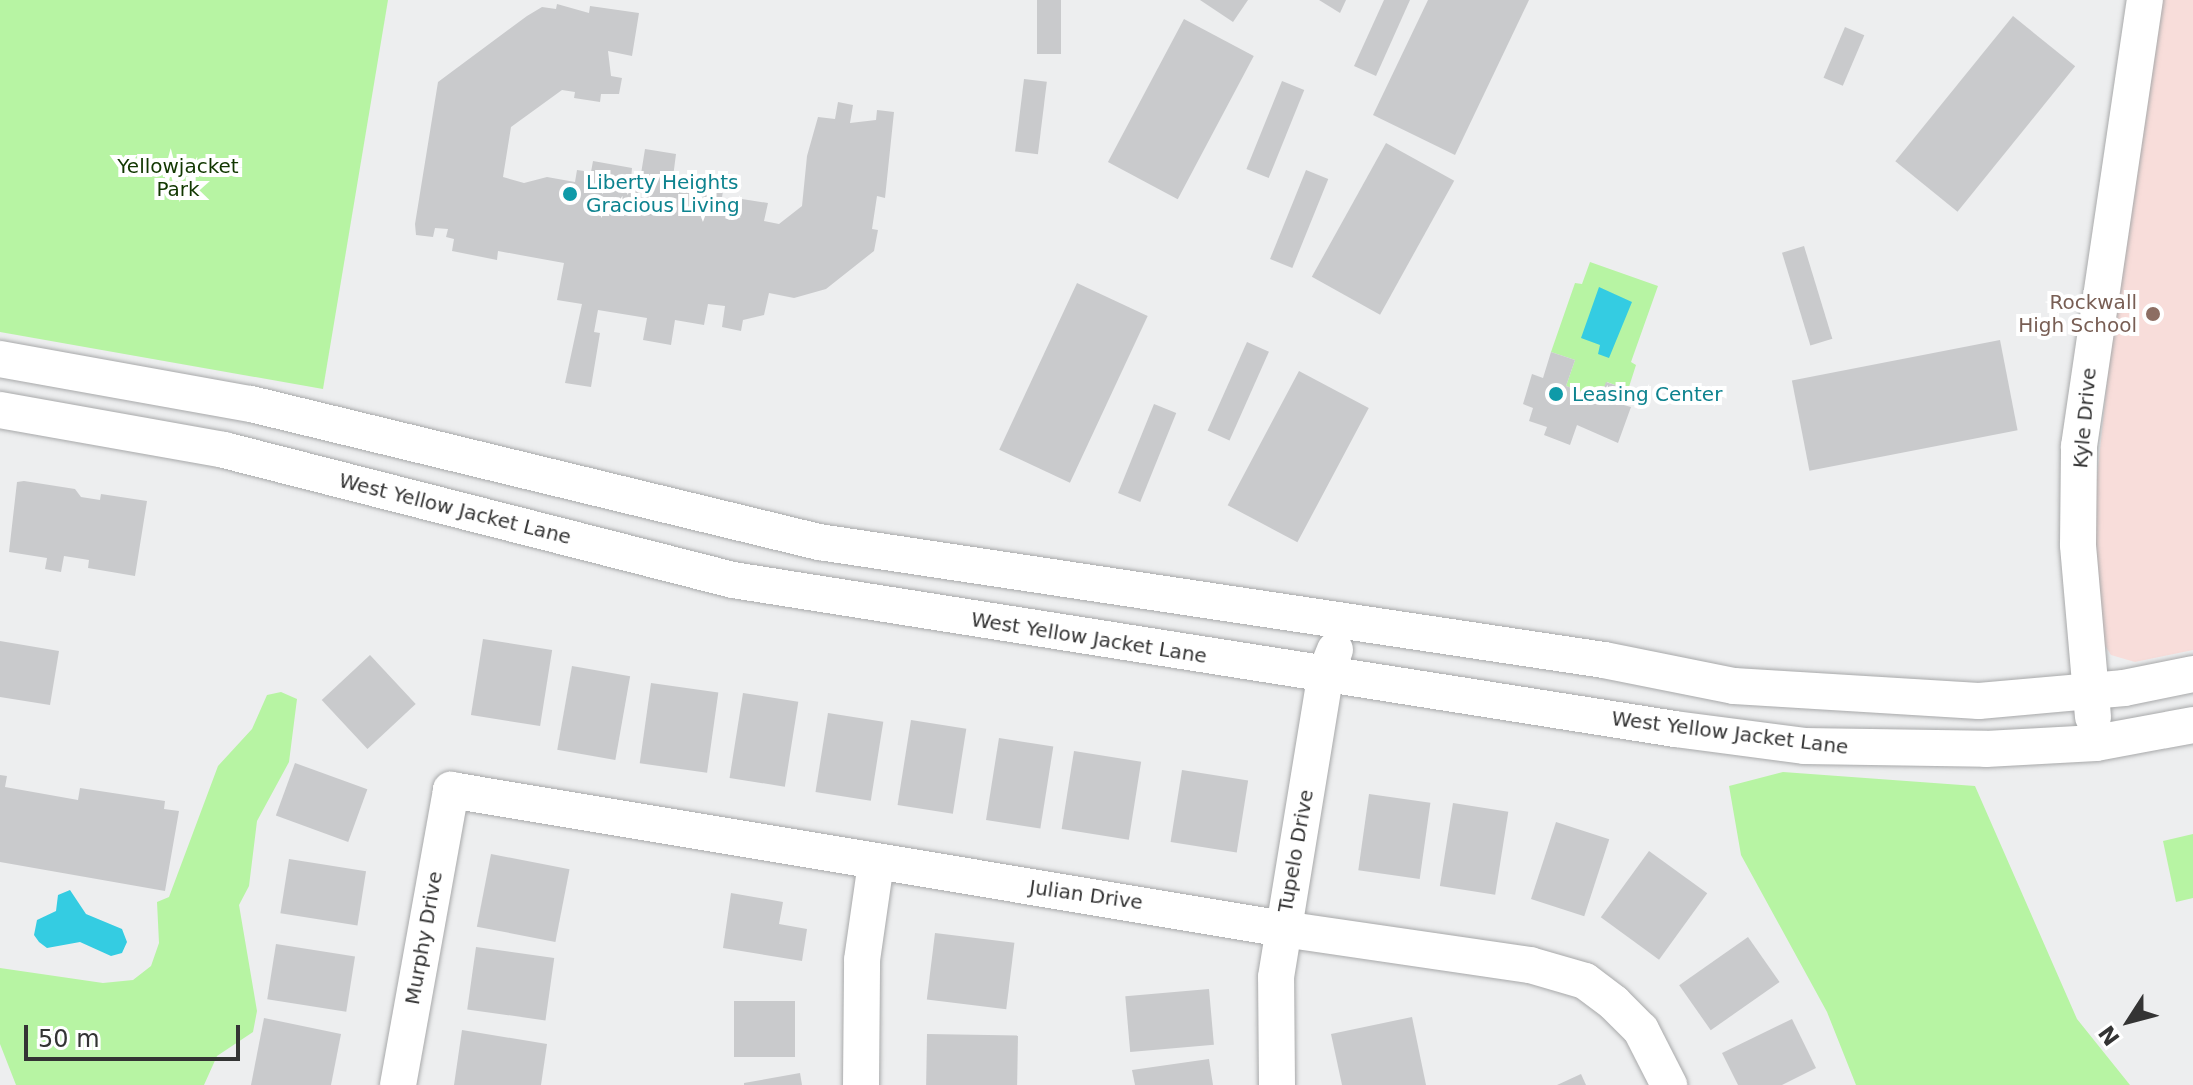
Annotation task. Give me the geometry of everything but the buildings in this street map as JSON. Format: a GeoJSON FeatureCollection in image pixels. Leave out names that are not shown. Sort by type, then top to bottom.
{"type":"FeatureCollection","features":[{"type":"Feature","properties":{"kind":"street","name":"Kyle Drive"},"geometry":{"type":"LineString","coordinates":[[2096,743],[2089,693],[2078,545],[2079,446],[2145,0]]}},
{"type":"Feature","properties":{"kind":"street"},"geometry":{"type":"LineString","coordinates":[[0,359],[251,404],[759,531],[1604,660],[1734,686],[1912,700],[2089,693],[2193,674]]}},
{"type":"Feature","properties":{"kind":"street","name":"West Yellow Jacket Lane"},"geometry":{"type":"LineString","coordinates":[[0,410],[224,450],[733,580],[1804,746],[1973,750],[2096,743],[2193,725]]}},
{"type":"Feature","properties":{"kind":"street","name":"Tupelo Drive"},"geometry":{"type":"LineString","coordinates":[[1277,1085],[1274,1031],[1283,929],[1326,672],[1346,622]]}},
{"type":"Feature","properties":{"kind":"street","name":"Julian Drive"},"geometry":{"type":"LineString","coordinates":[[451,790],[876,863],[1283,929],[1530,965],[1585,981],[1641,1030],[1669,1085]]}},
{"type":"Feature","properties":{"kind":"street","name":"Murphy Drive"},"geometry":{"type":"LineString","coordinates":[[398,1085],[451,790]]}},
{"type":"Feature","properties":{"kind":"street"},"geometry":{"type":"LineString","coordinates":[[861,1085],[862,960],[876,863]]}},
{"type":"Feature","properties":{"kind":"shaded area","name":"Rockwall High School"},"geometry":{"type":"Polygon","coordinates":[[[2154,0],[2193,0],[2193,650],[2135,662],[2111,655],[2099,636],[2094,507],[2124,217],[2154,0]]]}},
{"type":"Feature","properties":{"kind":"green space","name":"Yellowjacket Park"},"geometry":{"type":"Polygon","coordinates":[[[0,0],[388,0],[323,389],[0,332],[0,0]]]}},
{"type":"Feature","properties":{"kind":"green space"},"geometry":{"type":"Polygon","coordinates":[[[1590,262],[1658,286],[1631,362],[1636,365],[1628,390],[1607,382],[1600,398],[1566,386],[1575,360],[1551,352],[1575,283],[1582,284],[1590,262]]]}},
{"type":"Feature","properties":{"kind":"green space"},"geometry":{"type":"Polygon","coordinates":[[[281,692],[297,699],[289,762],[257,821],[249,886],[239,905],[257,1011],[253,1032],[217,1056],[204,1085],[16,1085],[0,1044],[0,968],[103,983],[133,980],[151,966],[159,943],[157,902],[169,897],[218,766],[252,729],[267,695],[281,692]]]}},
{"type":"Feature","properties":{"kind":"green space"},"geometry":{"type":"Polygon","coordinates":[[[1783,772],[1975,786],[2077,1019],[2130,1085],[1856,1085],[1827,1012],[1741,855],[1729,786],[1783,772]]]}},
{"type":"Feature","properties":{"kind":"green space"},"geometry":{"type":"Polygon","coordinates":[[[2193,834],[2193,898],[2176,902],[2163,841],[2193,834]]]}},
{"type":"Feature","properties":{"kind":"water"},"geometry":{"type":"Polygon","coordinates":[[[1599,287],[1632,302],[1609,358],[1598,354],[1600,345],[1581,338],[1599,287]]]}},
{"type":"Feature","properties":{"kind":"water"},"geometry":{"type":"Polygon","coordinates":[[[70,890],[86,914],[122,929],[127,942],[122,953],[111,956],[80,942],[47,948],[39,942],[34,935],[37,920],[56,911],[58,895],[70,890]]]}},
{"type":"Feature","properties":{"kind":"place","name":"Liberty Heights Gracious Living"},"geometry":{"type":"Point","coordinates":[570,194]}},
{"type":"Feature","properties":{"kind":"place","name":"Rockwall High School"},"geometry":{"type":"Point","coordinates":[2153,314]}},
{"type":"Feature","properties":{"kind":"place","name":"Leasing Center"},"geometry":{"type":"Point","coordinates":[1556,394]}}]}
